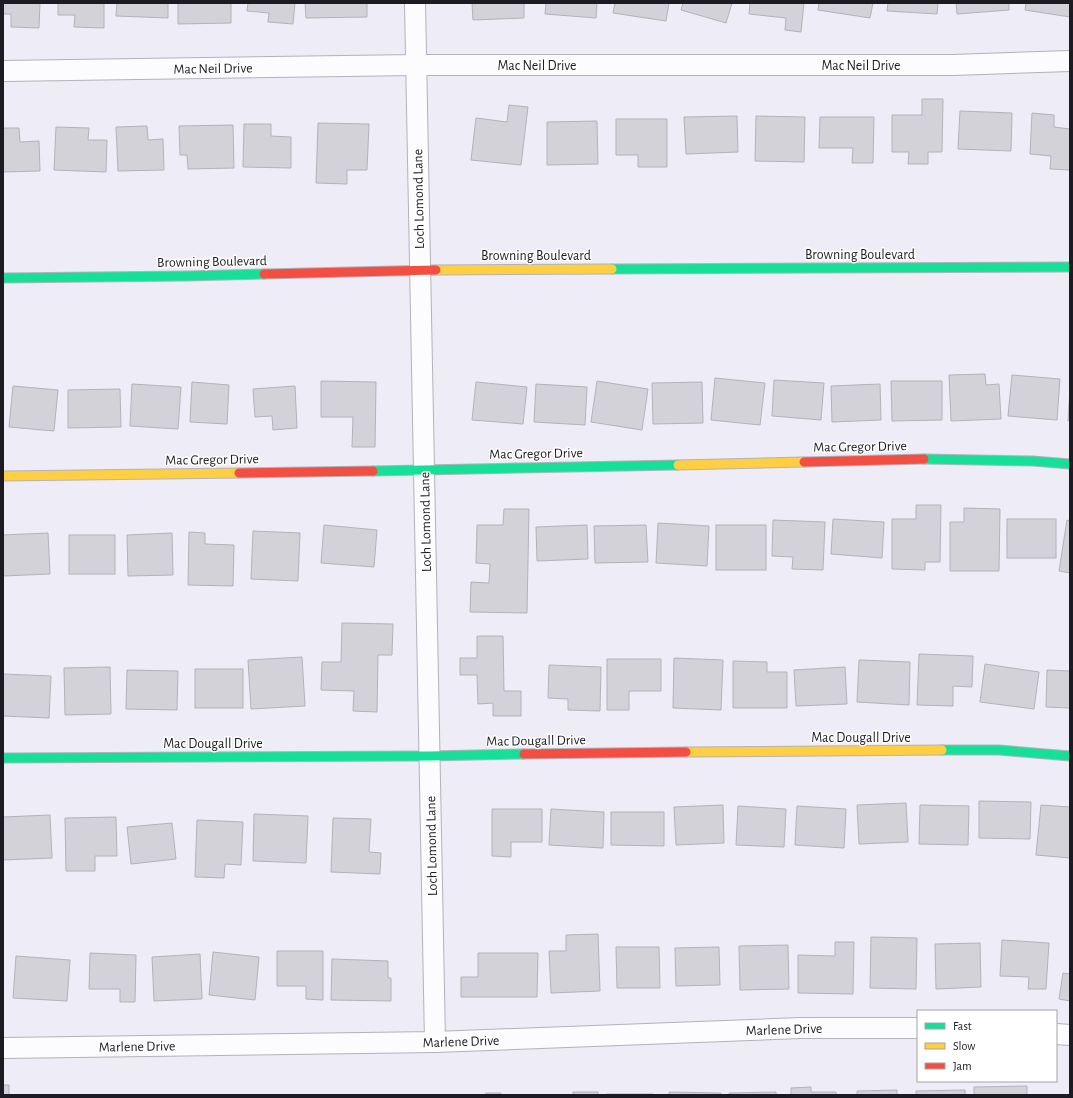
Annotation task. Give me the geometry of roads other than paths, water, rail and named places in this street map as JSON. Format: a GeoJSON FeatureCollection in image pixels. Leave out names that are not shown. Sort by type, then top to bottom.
{"type":"FeatureCollection","features":[{"type":"Feature","properties":{"kind":"street","name":"Loch Lomond Lane"},"geometry":{"type":"LineString","coordinates":[[415,3],[435,1042]]}},
{"type":"Feature","properties":{"kind":"street","name":"Mac Neil Drive"},"geometry":{"type":"LineString","coordinates":[[3,71],[416,65],[953,65],[1070,61]]}},
{"type":"Feature","properties":{"kind":"street","name":"Browning Boulevard"},"geometry":{"type":"LineString","coordinates":[[3,278],[187,276],[420,270],[1070,267]]}},
{"type":"Feature","properties":{"kind":"street","name":"Mac Gregor Drive"},"geometry":{"type":"LineString","coordinates":[[3,476],[424,470],[942,458],[1033,461],[1070,464]]}},
{"type":"Feature","properties":{"kind":"street","name":"Mac Dougall Drive"},"geometry":{"type":"LineString","coordinates":[[3,758],[429,756],[652,752],[999,750],[1070,756]]}},
{"type":"Feature","properties":{"kind":"street","name":"Marlene Drive"},"geometry":{"type":"LineString","coordinates":[[3,1048],[435,1042],[801,1028],[917,1028]]}},
{"type":"Feature","properties":{"kind":"street"},"geometry":{"type":"LineString","coordinates":[[1057,1034],[1070,1035]]}}]}
